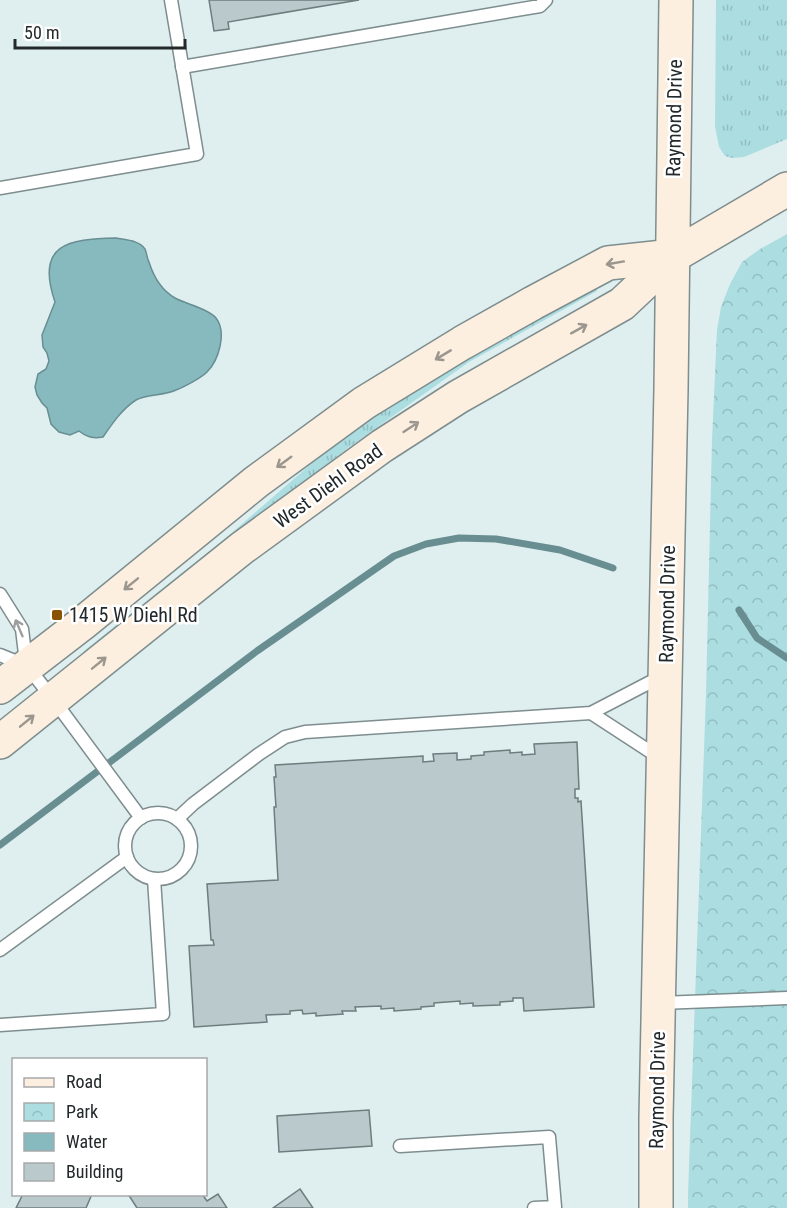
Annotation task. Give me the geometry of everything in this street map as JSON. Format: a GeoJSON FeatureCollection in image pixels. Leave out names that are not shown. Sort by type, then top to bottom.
{"type":"FeatureCollection","features":[{"type":"Feature","properties":{"kind":"street","name":"Raymond Drive"},"geometry":{"type":"LineString","coordinates":[[656,1208],[673,256],[675,0]]}},
{"type":"Feature","properties":{"kind":"street","name":"West Diehl Road"},"geometry":{"type":"LineString","coordinates":[[0,742],[242,548],[353,466],[458,397],[622,304],[673,256],[787,189]]}},
{"type":"Feature","properties":{"kind":"street","name":"West Diehl Road"},"geometry":{"type":"LineString","coordinates":[[0,687],[13,660],[83,623],[256,482],[364,403],[462,343],[608,263],[673,256]]}},
{"type":"Feature","properties":{"kind":"lane"},"geometry":{"type":"LineString","coordinates":[[0,188],[196,154],[171,0]]}},
{"type":"Feature","properties":{"kind":"lane"},"geometry":{"type":"LineString","coordinates":[[182,67],[540,6],[546,0]]}},
{"type":"Feature","properties":{"kind":"lane"},"geometry":{"type":"LineString","coordinates":[[0,594],[22,628],[13,660],[53,699],[137,813]]}},
{"type":"Feature","properties":{"kind":"lane"},"geometry":{"type":"LineString","coordinates":[[177,819],[285,736],[305,732],[591,713],[665,674]]}},
{"type":"Feature","properties":{"kind":"lane"},"geometry":{"type":"LineString","coordinates":[[591,713],[664,760]]}},
{"type":"Feature","properties":{"kind":"lane"},"geometry":{"type":"LineString","coordinates":[[137,813],[165,814],[177,819],[186,827],[191,851],[186,863],[178,872],[167,878],[154,879],[138,872],[131,865],[125,846],[127,835],[137,813]]}},
{"type":"Feature","properties":{"kind":"lane"},"geometry":{"type":"LineString","coordinates":[[0,950],[127,857]]}},
{"type":"Feature","properties":{"kind":"lane"},"geometry":{"type":"LineString","coordinates":[[0,1025],[163,1014],[154,879]]}},
{"type":"Feature","properties":{"kind":"lane"},"geometry":{"type":"LineString","coordinates":[[658,1003],[787,998]]}},
{"type":"Feature","properties":{"kind":"lane"},"geometry":{"type":"LineString","coordinates":[[400,1146],[549,1137],[555,1207],[534,1208]]}},
{"type":"Feature","properties":{"kind":"green space"},"geometry":{"type":"Polygon","coordinates":[[[716,0],[787,0],[787,139],[744,157],[725,156],[719,147],[715,126],[716,0]]]}},
{"type":"Feature","properties":{"kind":"green space"},"geometry":{"type":"Polygon","coordinates":[[[787,234],[787,1208],[688,1208],[717,330],[721,307],[742,262],[787,234]]]}},
{"type":"Feature","properties":{"kind":"green space"},"geometry":{"type":"Polygon","coordinates":[[[596,287],[597,291],[469,362],[348,448],[86,656],[83,653],[227,537],[342,437],[428,380],[577,294],[596,287]]]}},
{"type":"Feature","properties":{"kind":"water"},"geometry":{"type":"Polygon","coordinates":[[[116,238],[132,241],[142,246],[156,278],[170,295],[216,318],[221,331],[220,346],[211,367],[204,374],[188,385],[171,392],[136,400],[122,412],[103,437],[90,437],[79,431],[70,435],[59,432],[51,424],[47,408],[37,395],[35,387],[38,374],[46,369],[49,361],[43,347],[42,335],[55,302],[49,268],[53,257],[70,243],[116,238]]]}},
{"type":"Feature","properties":{"kind":"building"},"geometry":{"type":"Polygon","coordinates":[[[209,0],[359,0],[228,22],[229,29],[214,31],[209,0]]]}},
{"type":"Feature","properties":{"kind":"building"},"geometry":{"type":"Polygon","coordinates":[[[577,742],[579,789],[575,789],[575,798],[578,798],[578,802],[581,801],[594,1007],[524,1011],[523,998],[513,998],[513,1001],[500,1002],[500,1005],[473,1006],[473,1003],[460,1004],[460,1001],[434,1003],[434,1006],[421,1007],[421,1009],[394,1011],[394,1008],[381,1009],[381,1006],[355,1007],[356,1011],[316,1016],[316,1013],[303,1014],[302,1010],[290,1011],[290,1014],[266,1015],[267,1022],[194,1027],[189,946],[214,945],[211,940],[207,884],[278,880],[274,807],[276,807],[275,765],[423,756],[423,762],[434,761],[433,754],[457,753],[457,760],[471,759],[471,756],[484,755],[484,752],[510,750],[510,753],[522,752],[522,755],[535,754],[534,744],[577,742]]]}},
{"type":"Feature","properties":{"kind":"building"},"geometry":{"type":"Polygon","coordinates":[[[369,1110],[372,1146],[279,1152],[277,1116],[369,1110]]]}},
{"type":"Feature","properties":{"kind":"building"},"geometry":{"type":"Polygon","coordinates":[[[300,1189],[313,1208],[273,1208],[300,1189]]]}},
{"type":"Feature","properties":{"kind":"building"},"geometry":{"type":"Polygon","coordinates":[[[218,1194],[227,1208],[137,1208],[129,1196],[203,1196],[207,1201],[218,1194]]]}},
{"type":"Feature","properties":{"kind":"building"},"geometry":{"type":"Polygon","coordinates":[[[22,1196],[91,1196],[86,1208],[16,1208],[22,1196]]]}},
{"type":"Feature","properties":{"kind":"waterway"},"geometry":{"type":"LineString","coordinates":[[0,845],[257,651],[394,556],[426,544],[459,538],[496,539],[560,550],[613,568]]}},
{"type":"Feature","properties":{"kind":"waterway"},"geometry":{"type":"LineString","coordinates":[[739,610],[757,638],[787,658]]}},
{"type":"Feature","properties":{"kind":"place","name":"1415 W Diehl Rd"},"geometry":{"type":"Point","coordinates":[57,615]}}]}
